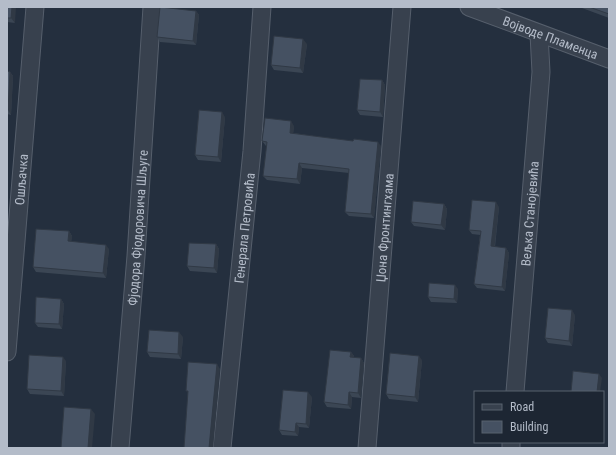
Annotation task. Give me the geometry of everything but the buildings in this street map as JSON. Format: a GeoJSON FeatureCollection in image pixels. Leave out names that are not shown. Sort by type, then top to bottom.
{"type":"FeatureCollection","features":[{"type":"Feature","properties":{"kind":"street","name":"Ошљачка"},"geometry":{"type":"LineString","coordinates":[[7,352],[35,7]]}},
{"type":"Feature","properties":{"kind":"street","name":"Фјодора Фјодоровича Шљуге"},"geometry":{"type":"LineString","coordinates":[[120,448],[136,256],[152,7]]}},
{"type":"Feature","properties":{"kind":"street","name":"Генерала Петровића"},"geometry":{"type":"LineString","coordinates":[[222,448],[252,151],[262,7]]}},
{"type":"Feature","properties":{"kind":"street","name":"Џона Фронтингхама"},"geometry":{"type":"LineString","coordinates":[[368,448],[402,7]]}},
{"type":"Feature","properties":{"kind":"street","name":"Војводе Пламенца"},"geometry":{"type":"LineString","coordinates":[[469,7],[609,59]]}},
{"type":"Feature","properties":{"kind":"street","name":"Вељка Станојевића"},"geometry":{"type":"LineString","coordinates":[[515,391],[541,72],[539,34]]}}]}
